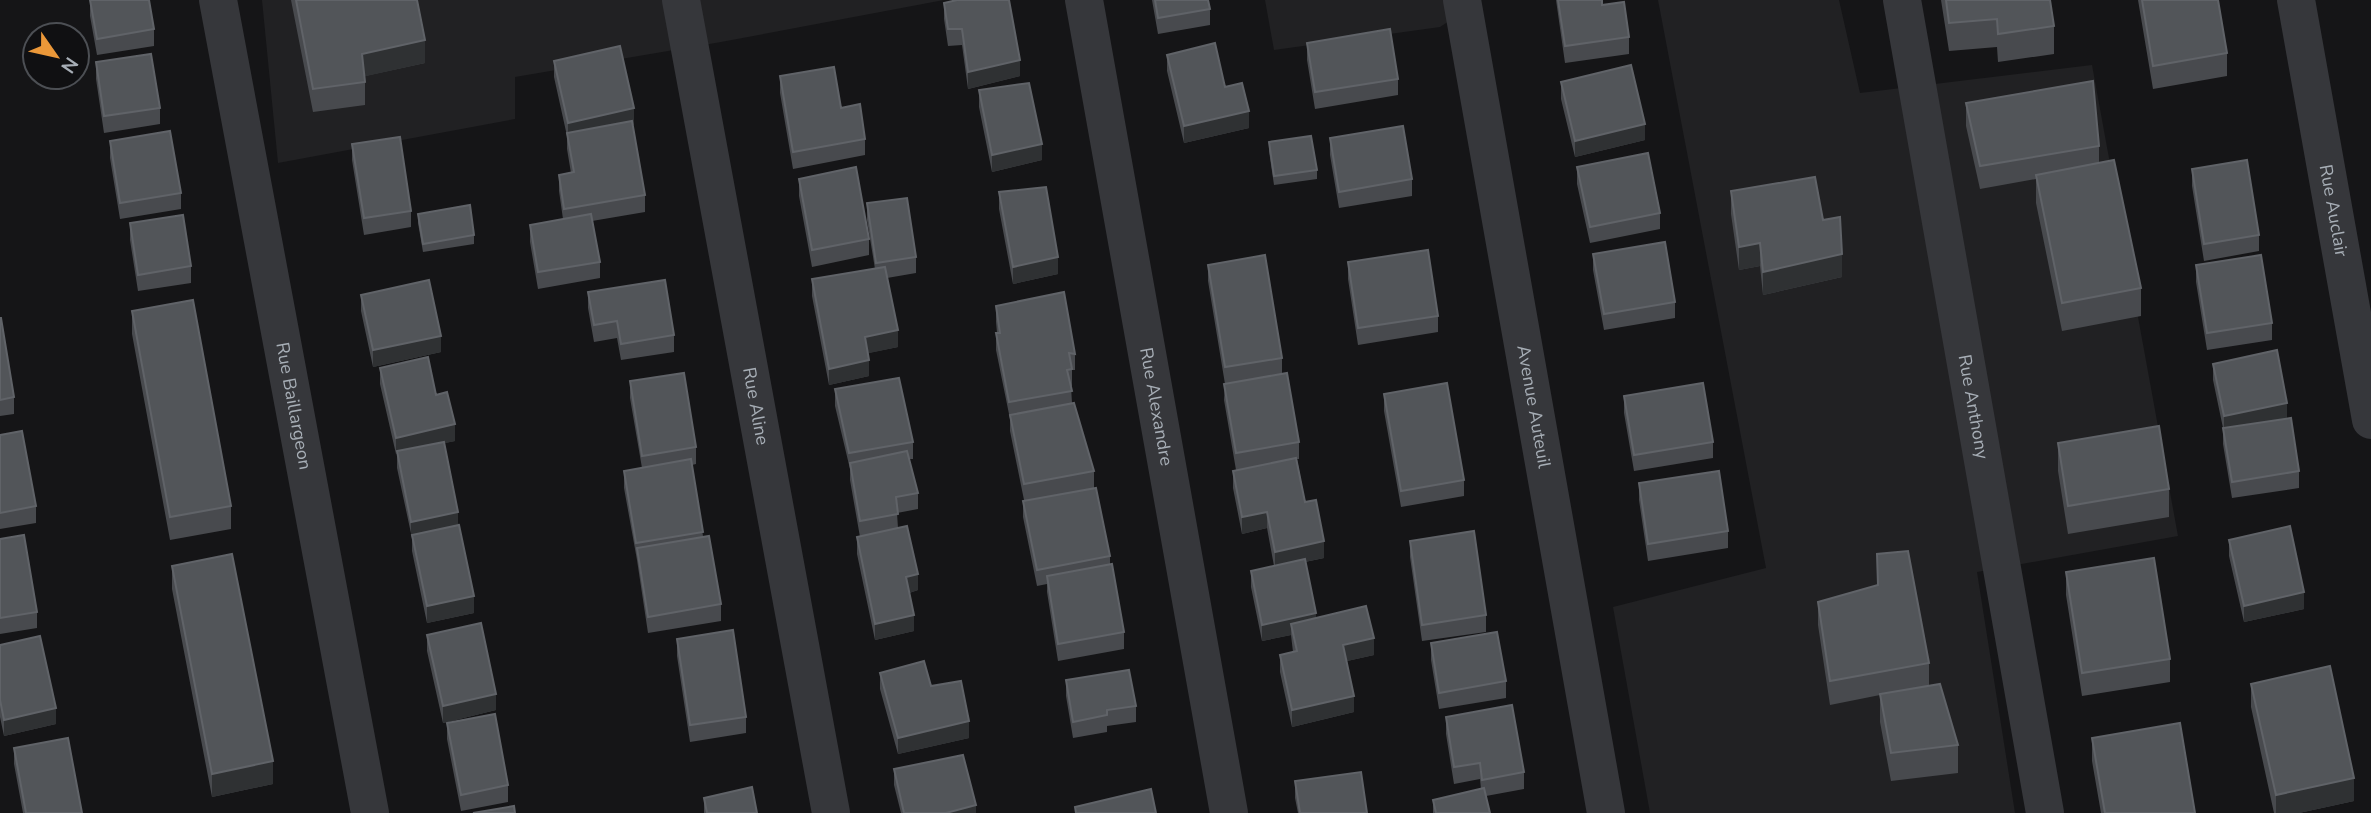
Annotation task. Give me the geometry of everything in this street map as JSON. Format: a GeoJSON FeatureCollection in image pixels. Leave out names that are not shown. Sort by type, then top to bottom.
{"type":"FeatureCollection","features":[{"type":"Feature","properties":{"kind":"street","name":"Rue Baillargeon"},"geometry":{"type":"LineString","coordinates":[[218,0],[370,813]]}},
{"type":"Feature","properties":{"kind":"street","name":"Rue Aline"},"geometry":{"type":"LineString","coordinates":[[681,0],[831,813]]}},
{"type":"Feature","properties":{"kind":"street","name":"Rue Alexandre"},"geometry":{"type":"LineString","coordinates":[[1084,0],[1229,813]]}},
{"type":"Feature","properties":{"kind":"street","name":"Avenue Auteuil"},"geometry":{"type":"LineString","coordinates":[[1462,0],[1606,813]]}},
{"type":"Feature","properties":{"kind":"street","name":"Rue Anthony"},"geometry":{"type":"LineString","coordinates":[[1902,0],[2045,813]]}},
{"type":"Feature","properties":{"kind":"street","name":"Rue Auclair"},"geometry":{"type":"LineString","coordinates":[[2296,0],[2371,420]]}},
{"type":"Feature","properties":{"kind":"shaded area"},"geometry":{"type":"Polygon","coordinates":[[[262,0],[944,0],[515,77],[515,119],[278,163],[262,0]]]}},
{"type":"Feature","properties":{"kind":"shaded area"},"geometry":{"type":"Polygon","coordinates":[[[1265,0],[1481,0],[1440,27],[1274,50],[1265,0]]]}},
{"type":"Feature","properties":{"kind":"shaded area"},"geometry":{"type":"Polygon","coordinates":[[[1658,0],[1839,0],[1860,93],[2092,65],[2178,536],[1977,572],[2015,813],[1650,813],[1613,607],[1766,568],[1658,0]]]}},
{"type":"Feature","properties":{"kind":"building"},"geometry":{"type":"Polygon","coordinates":[[[90,0],[149,0],[154,29],[97,39],[90,0]]]}},
{"type":"Feature","properties":{"kind":"building"},"geometry":{"type":"Polygon","coordinates":[[[296,0],[417,0],[425,40],[362,54],[365,82],[313,89],[296,0]]]}},
{"type":"Feature","properties":{"kind":"building"},"geometry":{"type":"Polygon","coordinates":[[[957,0],[1009,0],[1020,60],[968,72],[962,29],[948,29],[944,3],[957,0]]]}},
{"type":"Feature","properties":{"kind":"building"},"geometry":{"type":"Polygon","coordinates":[[[1155,0],[1208,0],[1210,9],[1158,18],[1155,0]]]}},
{"type":"Feature","properties":{"kind":"building"},"geometry":{"type":"Polygon","coordinates":[[[1558,0],[1602,0],[1602,5],[1624,2],[1629,37],[1565,46],[1558,0]]]}},
{"type":"Feature","properties":{"kind":"building"},"geometry":{"type":"Polygon","coordinates":[[[1946,0],[2050,0],[2054,26],[1998,34],[1997,19],[1949,23],[1946,0]]]}},
{"type":"Feature","properties":{"kind":"building"},"geometry":{"type":"Polygon","coordinates":[[[2142,0],[2218,0],[2227,53],[2153,66],[2142,0]]]}},
{"type":"Feature","properties":{"kind":"building"},"geometry":{"type":"Polygon","coordinates":[[[1390,29],[1398,79],[1315,92],[1307,43],[1390,29]]]}},
{"type":"Feature","properties":{"kind":"building"},"geometry":{"type":"Polygon","coordinates":[[[1215,43],[1225,87],[1242,83],[1249,111],[1184,126],[1167,55],[1215,43]]]}},
{"type":"Feature","properties":{"kind":"building"},"geometry":{"type":"Polygon","coordinates":[[[620,46],[634,108],[568,123],[554,61],[620,46]]]}},
{"type":"Feature","properties":{"kind":"building"},"geometry":{"type":"Polygon","coordinates":[[[151,54],[160,108],[104,116],[96,62],[151,54]]]}},
{"type":"Feature","properties":{"kind":"building"},"geometry":{"type":"Polygon","coordinates":[[[1631,65],[1645,124],[1575,141],[1561,82],[1631,65]]]}},
{"type":"Feature","properties":{"kind":"building"},"geometry":{"type":"Polygon","coordinates":[[[834,67],[841,108],[860,104],[865,139],[793,152],[780,76],[834,67]]]}},
{"type":"Feature","properties":{"kind":"building"},"geometry":{"type":"Polygon","coordinates":[[[2093,81],[2099,146],[1980,166],[1966,103],[2093,81]]]}},
{"type":"Feature","properties":{"kind":"building"},"geometry":{"type":"Polygon","coordinates":[[[1029,83],[1042,144],[992,155],[979,90],[1029,83]]]}},
{"type":"Feature","properties":{"kind":"building"},"geometry":{"type":"Polygon","coordinates":[[[632,121],[645,195],[564,209],[559,175],[574,172],[567,133],[632,121]]]}},
{"type":"Feature","properties":{"kind":"building"},"geometry":{"type":"Polygon","coordinates":[[[1403,126],[1412,179],[1339,192],[1330,138],[1403,126]]]}},
{"type":"Feature","properties":{"kind":"building"},"geometry":{"type":"Polygon","coordinates":[[[170,131],[181,193],[120,203],[110,141],[170,131]]]}},
{"type":"Feature","properties":{"kind":"building"},"geometry":{"type":"Polygon","coordinates":[[[1311,136],[1317,170],[1274,176],[1269,142],[1311,136]]]}},
{"type":"Feature","properties":{"kind":"building"},"geometry":{"type":"Polygon","coordinates":[[[400,137],[411,211],[364,218],[352,144],[400,137]]]}},
{"type":"Feature","properties":{"kind":"building"},"geometry":{"type":"Polygon","coordinates":[[[1648,153],[1660,213],[1590,227],[1577,167],[1648,153]]]}},
{"type":"Feature","properties":{"kind":"building"},"geometry":{"type":"Polygon","coordinates":[[[2114,160],[2141,288],[2062,303],[2036,175],[2114,160]]]}},
{"type":"Feature","properties":{"kind":"building"},"geometry":{"type":"Polygon","coordinates":[[[2247,160],[2259,235],[2204,244],[2192,169],[2247,160]]]}},
{"type":"Feature","properties":{"kind":"building"},"geometry":{"type":"Polygon","coordinates":[[[856,167],[869,239],[812,250],[799,179],[856,167]]]}},
{"type":"Feature","properties":{"kind":"building"},"geometry":{"type":"Polygon","coordinates":[[[1815,177],[1823,220],[1840,217],[1842,254],[1763,272],[1760,243],[1739,247],[1731,191],[1815,177]]]}},
{"type":"Feature","properties":{"kind":"building"},"geometry":{"type":"Polygon","coordinates":[[[1046,187],[1058,257],[1013,267],[999,192],[1046,187]]]}},
{"type":"Feature","properties":{"kind":"building"},"geometry":{"type":"Polygon","coordinates":[[[907,198],[916,257],[876,263],[867,203],[907,198]]]}},
{"type":"Feature","properties":{"kind":"building"},"geometry":{"type":"Polygon","coordinates":[[[470,205],[474,235],[423,244],[418,214],[470,205]]]}},
{"type":"Feature","properties":{"kind":"building"},"geometry":{"type":"Polygon","coordinates":[[[591,214],[600,262],[538,272],[530,225],[591,214]]]}},
{"type":"Feature","properties":{"kind":"building"},"geometry":{"type":"Polygon","coordinates":[[[183,215],[191,266],[138,275],[130,223],[183,215]]]}},
{"type":"Feature","properties":{"kind":"building"},"geometry":{"type":"Polygon","coordinates":[[[1665,242],[1675,302],[1604,314],[1593,254],[1665,242]]]}},
{"type":"Feature","properties":{"kind":"building"},"geometry":{"type":"Polygon","coordinates":[[[1428,250],[1438,316],[1358,328],[1348,262],[1428,250]]]}},
{"type":"Feature","properties":{"kind":"building"},"geometry":{"type":"Polygon","coordinates":[[[1265,255],[1282,358],[1225,367],[1208,265],[1265,255]]]}},
{"type":"Feature","properties":{"kind":"building"},"geometry":{"type":"Polygon","coordinates":[[[2261,255],[2272,323],[2207,333],[2196,265],[2261,255]]]}},
{"type":"Feature","properties":{"kind":"building"},"geometry":{"type":"Polygon","coordinates":[[[885,267],[898,330],[865,337],[869,360],[829,369],[812,279],[885,267]]]}},
{"type":"Feature","properties":{"kind":"building"},"geometry":{"type":"Polygon","coordinates":[[[429,280],[441,336],[373,350],[361,295],[429,280]]]}},
{"type":"Feature","properties":{"kind":"building"},"geometry":{"type":"Polygon","coordinates":[[[665,280],[674,335],[621,344],[617,321],[594,325],[588,292],[665,280]]]}},
{"type":"Feature","properties":{"kind":"building"},"geometry":{"type":"Polygon","coordinates":[[[1064,292],[1075,354],[1069,353],[1072,369],[1067,370],[1072,391],[1009,402],[996,333],[1000,333],[996,306],[1064,292]]]}},
{"type":"Feature","properties":{"kind":"building"},"geometry":{"type":"Polygon","coordinates":[[[193,300],[231,506],[170,517],[132,311],[193,300]]]}},
{"type":"Feature","properties":{"kind":"building"},"geometry":{"type":"Polygon","coordinates":[[[0,318],[14,397],[0,400],[0,318]]]}},
{"type":"Feature","properties":{"kind":"building"},"geometry":{"type":"Polygon","coordinates":[[[2277,350],[2287,403],[2224,416],[2213,364],[2277,350]]]}},
{"type":"Feature","properties":{"kind":"building"},"geometry":{"type":"Polygon","coordinates":[[[428,357],[436,395],[447,392],[455,424],[396,438],[380,368],[428,357]]]}},
{"type":"Feature","properties":{"kind":"building"},"geometry":{"type":"Polygon","coordinates":[[[684,373],[696,447],[642,456],[630,381],[684,373]]]}},
{"type":"Feature","properties":{"kind":"building"},"geometry":{"type":"Polygon","coordinates":[[[1287,373],[1299,442],[1236,453],[1224,384],[1287,373]]]}},
{"type":"Feature","properties":{"kind":"building"},"geometry":{"type":"Polygon","coordinates":[[[899,378],[913,442],[849,453],[835,389],[899,378]]]}},
{"type":"Feature","properties":{"kind":"building"},"geometry":{"type":"Polygon","coordinates":[[[1447,383],[1464,480],[1401,491],[1384,394],[1447,383]]]}},
{"type":"Feature","properties":{"kind":"building"},"geometry":{"type":"Polygon","coordinates":[[[1703,383],[1713,442],[1634,455],[1624,396],[1703,383]]]}},
{"type":"Feature","properties":{"kind":"building"},"geometry":{"type":"Polygon","coordinates":[[[1074,403],[1094,471],[1024,484],[1010,415],[1074,403]]]}},
{"type":"Feature","properties":{"kind":"building"},"geometry":{"type":"Polygon","coordinates":[[[2291,418],[2299,471],[2232,482],[2223,428],[2291,418]]]}},
{"type":"Feature","properties":{"kind":"building"},"geometry":{"type":"Polygon","coordinates":[[[2159,426],[2169,489],[2068,506],[2058,443],[2159,426]]]}},
{"type":"Feature","properties":{"kind":"building"},"geometry":{"type":"Polygon","coordinates":[[[22,431],[36,506],[0,513],[0,435],[22,431]]]}},
{"type":"Feature","properties":{"kind":"building"},"geometry":{"type":"Polygon","coordinates":[[[444,442],[458,512],[411,522],[397,451],[444,442]]]}},
{"type":"Feature","properties":{"kind":"building"},"geometry":{"type":"Polygon","coordinates":[[[907,451],[918,493],[896,497],[898,514],[860,521],[850,463],[907,451]]]}},
{"type":"Feature","properties":{"kind":"building"},"geometry":{"type":"Polygon","coordinates":[[[1296,458],[1305,502],[1316,500],[1324,541],[1275,552],[1267,512],[1242,517],[1233,471],[1296,458]]]}},
{"type":"Feature","properties":{"kind":"building"},"geometry":{"type":"Polygon","coordinates":[[[691,459],[703,532],[636,543],[624,471],[691,459]]]}},
{"type":"Feature","properties":{"kind":"building"},"geometry":{"type":"Polygon","coordinates":[[[1719,471],[1728,531],[1648,544],[1639,483],[1719,471]]]}},
{"type":"Feature","properties":{"kind":"building"},"geometry":{"type":"Polygon","coordinates":[[[1096,488],[1110,556],[1037,570],[1023,501],[1096,488]]]}},
{"type":"Feature","properties":{"kind":"building"},"geometry":{"type":"Polygon","coordinates":[[[459,525],[474,596],[427,606],[412,535],[459,525]]]}},
{"type":"Feature","properties":{"kind":"building"},"geometry":{"type":"Polygon","coordinates":[[[907,526],[918,574],[906,577],[914,615],[875,624],[857,537],[907,526]]]}},
{"type":"Feature","properties":{"kind":"building"},"geometry":{"type":"Polygon","coordinates":[[[2290,526],[2304,592],[2244,606],[2229,540],[2290,526]]]}},
{"type":"Feature","properties":{"kind":"building"},"geometry":{"type":"Polygon","coordinates":[[[1474,531],[1486,615],[1422,625],[1410,541],[1474,531]]]}},
{"type":"Feature","properties":{"kind":"building"},"geometry":{"type":"Polygon","coordinates":[[[24,535],[37,612],[0,618],[0,539],[24,535]]]}},
{"type":"Feature","properties":{"kind":"building"},"geometry":{"type":"Polygon","coordinates":[[[709,536],[721,604],[648,617],[637,548],[709,536]]]}},
{"type":"Feature","properties":{"kind":"building"},"geometry":{"type":"Polygon","coordinates":[[[1908,551],[1929,663],[1830,681],[1818,602],[1878,585],[1877,554],[1908,551]]]}},
{"type":"Feature","properties":{"kind":"building"},"geometry":{"type":"Polygon","coordinates":[[[232,554],[273,761],[212,774],[172,566],[232,554]]]}},
{"type":"Feature","properties":{"kind":"building"},"geometry":{"type":"Polygon","coordinates":[[[2154,558],[2170,659],[2082,673],[2066,572],[2154,558]]]}},
{"type":"Feature","properties":{"kind":"building"},"geometry":{"type":"Polygon","coordinates":[[[1305,559],[1316,613],[1262,625],[1251,571],[1305,559]]]}},
{"type":"Feature","properties":{"kind":"building"},"geometry":{"type":"Polygon","coordinates":[[[1112,564],[1124,632],[1058,644],[1047,576],[1112,564]]]}},
{"type":"Feature","properties":{"kind":"building"},"geometry":{"type":"Polygon","coordinates":[[[1366,606],[1374,638],[1343,645],[1354,696],[1292,710],[1280,655],[1297,651],[1291,624],[1366,606]]]}},
{"type":"Feature","properties":{"kind":"building"},"geometry":{"type":"Polygon","coordinates":[[[481,623],[496,694],[443,706],[427,635],[481,623]]]}},
{"type":"Feature","properties":{"kind":"building"},"geometry":{"type":"Polygon","coordinates":[[[733,630],[746,717],[690,725],[677,639],[733,630]]]}},
{"type":"Feature","properties":{"kind":"building"},"geometry":{"type":"Polygon","coordinates":[[[1497,632],[1506,681],[1439,693],[1431,643],[1497,632]]]}},
{"type":"Feature","properties":{"kind":"building"},"geometry":{"type":"Polygon","coordinates":[[[40,636],[56,708],[4,720],[0,700],[0,645],[40,636]]]}},
{"type":"Feature","properties":{"kind":"building"},"geometry":{"type":"Polygon","coordinates":[[[924,661],[931,686],[961,681],[969,721],[898,738],[880,673],[924,661]]]}},
{"type":"Feature","properties":{"kind":"building"},"geometry":{"type":"Polygon","coordinates":[[[2330,666],[2354,778],[2276,795],[2251,684],[2330,666]]]}},
{"type":"Feature","properties":{"kind":"building"},"geometry":{"type":"Polygon","coordinates":[[[1129,670],[1136,706],[1107,710],[1107,715],[1073,722],[1066,680],[1129,670]]]}},
{"type":"Feature","properties":{"kind":"building"},"geometry":{"type":"Polygon","coordinates":[[[1940,684],[1958,745],[1891,753],[1880,694],[1940,684]]]}},
{"type":"Feature","properties":{"kind":"building"},"geometry":{"type":"Polygon","coordinates":[[[1512,705],[1524,772],[1482,780],[1480,763],[1454,767],[1446,717],[1512,705]]]}},
{"type":"Feature","properties":{"kind":"building"},"geometry":{"type":"Polygon","coordinates":[[[495,714],[508,785],[461,795],[447,723],[495,714]]]}},
{"type":"Feature","properties":{"kind":"building"},"geometry":{"type":"Polygon","coordinates":[[[2180,723],[2195,813],[2105,813],[2092,738],[2180,723]]]}},
{"type":"Feature","properties":{"kind":"building"},"geometry":{"type":"Polygon","coordinates":[[[68,738],[82,813],[26,813],[14,748],[68,738]]]}},
{"type":"Feature","properties":{"kind":"building"},"geometry":{"type":"Polygon","coordinates":[[[963,755],[976,805],[946,813],[904,813],[894,769],[963,755]]]}},
{"type":"Feature","properties":{"kind":"building"},"geometry":{"type":"Polygon","coordinates":[[[1361,772],[1367,813],[1300,813],[1295,781],[1361,772]]]}},
{"type":"Feature","properties":{"kind":"building"},"geometry":{"type":"Polygon","coordinates":[[[752,787],[757,813],[707,813],[704,798],[752,787]]]}},
{"type":"Feature","properties":{"kind":"building"},"geometry":{"type":"Polygon","coordinates":[[[1484,788],[1490,813],[1436,813],[1433,800],[1484,788]]]}},
{"type":"Feature","properties":{"kind":"building"},"geometry":{"type":"Polygon","coordinates":[[[1151,789],[1156,813],[1076,813],[1075,807],[1151,789]]]}},
{"type":"Feature","properties":{"kind":"building"},"geometry":{"type":"Polygon","coordinates":[[[514,806],[515,813],[473,813],[514,806]]]}}]}
